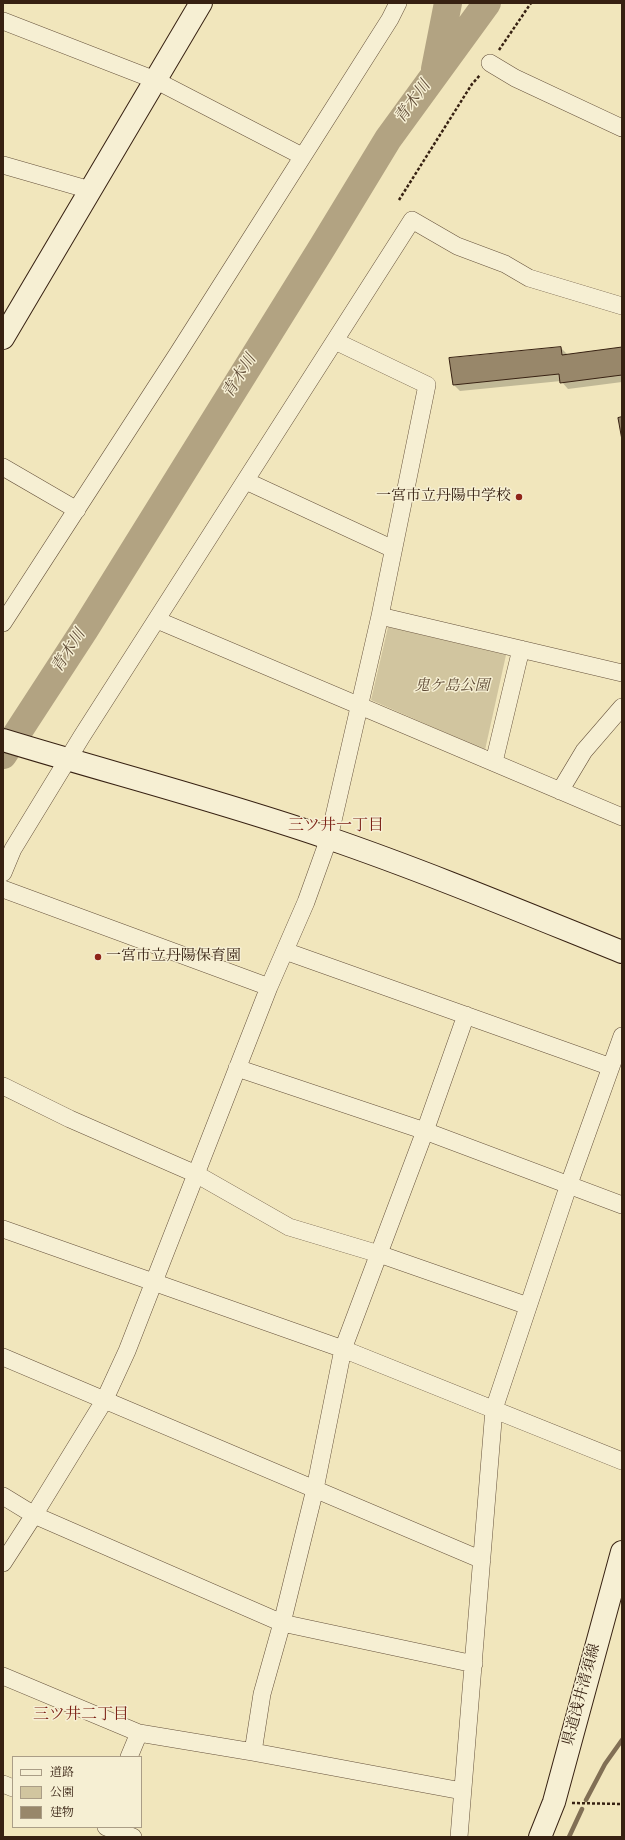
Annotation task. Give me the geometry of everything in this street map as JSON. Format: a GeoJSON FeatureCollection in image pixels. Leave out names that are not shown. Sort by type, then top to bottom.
{"type":"FeatureCollection","features":[{"type":"Feature","properties":{"kind":"street"},"geometry":{"type":"LineString","coordinates":[[3,338],[10,312],[90,190],[201,3]]}},
{"type":"Feature","properties":{"kind":"street"},"geometry":{"type":"LineString","coordinates":[[3,623],[178,353],[390,19],[398,3]]}},
{"type":"Feature","properties":{"kind":"street"},"geometry":{"type":"LineString","coordinates":[[3,21],[155,80],[302,156]]}},
{"type":"Feature","properties":{"kind":"street"},"geometry":{"type":"LineString","coordinates":[[490,63],[515,78],[622,127]]}},
{"type":"Feature","properties":{"kind":"street"},"geometry":{"type":"LineString","coordinates":[[3,165],[90,190]]}},
{"type":"Feature","properties":{"kind":"street"},"geometry":{"type":"LineString","coordinates":[[3,873],[13,849],[59,757],[157,620],[412,220],[457,246],[505,264],[529,278],[622,306]]}},
{"type":"Feature","properties":{"kind":"street"},"geometry":{"type":"LineString","coordinates":[[3,1563],[104,1402],[155,1283],[237,1068],[269,987],[306,902],[329,838],[380,616],[392,549],[427,385],[335,341]]}},
{"type":"Feature","properties":{"kind":"street"},"geometry":{"type":"LineString","coordinates":[[3,467],[76,510]]}},
{"type":"Feature","properties":{"kind":"street"},"geometry":{"type":"LineString","coordinates":[[246,481],[392,549]]}},
{"type":"Feature","properties":{"kind":"street"},"geometry":{"type":"LineString","coordinates":[[380,616],[622,673]]}},
{"type":"Feature","properties":{"kind":"street"},"geometry":{"type":"LineString","coordinates":[[157,620],[622,817]]}},
{"type":"Feature","properties":{"kind":"street"},"geometry":{"type":"LineString","coordinates":[[494,762],[520,650]]}},
{"type":"Feature","properties":{"kind":"street"},"geometry":{"type":"LineString","coordinates":[[560,790],[584,751],[622,707]]}},
{"type":"Feature","properties":{"kind":"street"},"geometry":{"type":"LineString","coordinates":[[3,740],[242,810],[329,838],[491,899],[622,952]]}},
{"type":"Feature","properties":{"kind":"street"},"geometry":{"type":"LineString","coordinates":[[3,889],[269,987]]}},
{"type":"Feature","properties":{"kind":"street"},"geometry":{"type":"LineString","coordinates":[[285,951],[611,1067]]}},
{"type":"Feature","properties":{"kind":"street"},"geometry":{"type":"LineString","coordinates":[[253,1752],[262,1694],[282,1623],[315,1489],[343,1349],[425,1132],[466,1015]]}},
{"type":"Feature","properties":{"kind":"street"},"geometry":{"type":"LineString","coordinates":[[459,1837],[494,1409],[569,1184],[622,1036]]}},
{"type":"Feature","properties":{"kind":"street"},"geometry":{"type":"LineString","coordinates":[[237,1068],[425,1132],[622,1204]]}},
{"type":"Feature","properties":{"kind":"street"},"geometry":{"type":"LineString","coordinates":[[3,1086],[70,1119],[196,1174],[289,1227],[380,1254],[528,1306]]}},
{"type":"Feature","properties":{"kind":"street"},"geometry":{"type":"LineString","coordinates":[[3,1229],[343,1349],[622,1461]]}},
{"type":"Feature","properties":{"kind":"street"},"geometry":{"type":"LineString","coordinates":[[3,1358],[104,1402],[482,1560]]}},
{"type":"Feature","properties":{"kind":"street"},"geometry":{"type":"LineString","coordinates":[[3,1496],[34,1515],[282,1623],[474,1664]]}},
{"type":"Feature","properties":{"kind":"street","name":"県道浅井清須線"},"geometry":{"type":"LineString","coordinates":[[540,1837],[554,1802],[622,1552]]}},
{"type":"Feature","properties":{"kind":"street"},"geometry":{"type":"LineString","coordinates":[[3,1676],[138,1733],[253,1752],[462,1790]]}},
{"type":"Feature","properties":{"kind":"street"},"geometry":{"type":"LineString","coordinates":[[129,1756],[138,1733]]}},
{"type":"Feature","properties":{"kind":"street"},"geometry":{"type":"LineString","coordinates":[[109,1828],[134,1837]]}},
{"type":"Feature","properties":{"kind":"path"},"geometry":{"type":"LineString","coordinates":[[399,200],[472,84],[490,63],[531,3]]}},
{"type":"Feature","properties":{"kind":"path"},"geometry":{"type":"LineString","coordinates":[[554,1802],[622,1804]]}},
{"type":"Feature","properties":{"kind":"green space","name":"鬼ケ島公園"},"geometry":{"type":"Polygon","coordinates":[[[388,627],[506,655],[485,750],[371,700],[388,627]]]}},
{"type":"Feature","properties":{"kind":"building"},"geometry":{"type":"Polygon","coordinates":[[[561,347],[562,355],[622,347],[622,375],[560,383],[559,374],[453,385],[449,358],[561,347]]]}},
{"type":"Feature","properties":{"kind":"building"},"geometry":{"type":"Polygon","coordinates":[[[622,417],[622,440],[618,418],[622,417]]]}},
{"type":"Feature","properties":{"kind":"waterway"},"geometry":{"type":"LineString","coordinates":[[435,69],[448,3]]}},
{"type":"Feature","properties":{"kind":"waterway","name":"青木川"},"geometry":{"type":"LineString","coordinates":[[3,755],[85,629],[388,139],[487,3]]}},
{"type":"Feature","properties":{"kind":"waterway"},"geometry":{"type":"LineString","coordinates":[[586,1800],[605,1764],[622,1740]]}},
{"type":"Feature","properties":{"kind":"waterway"},"geometry":{"type":"LineString","coordinates":[[569,1837],[582,1809]]}},
{"type":"Feature","properties":{"kind":"place","name":"一宮市立丹陽中学校"},"geometry":{"type":"Point","coordinates":[519,497]}},
{"type":"Feature","properties":{"kind":"place","name":"一宮市立丹陽保育園"},"geometry":{"type":"Point","coordinates":[98,957]}},
{"type":"Feature","properties":{"kind":"district","name":"三ツ井一丁目"},"geometry":{"type":"Point","coordinates":[336,827]}},
{"type":"Feature","properties":{"kind":"district","name":"三ツ井二丁目"},"geometry":{"type":"Point","coordinates":[81,1716]}}]}
